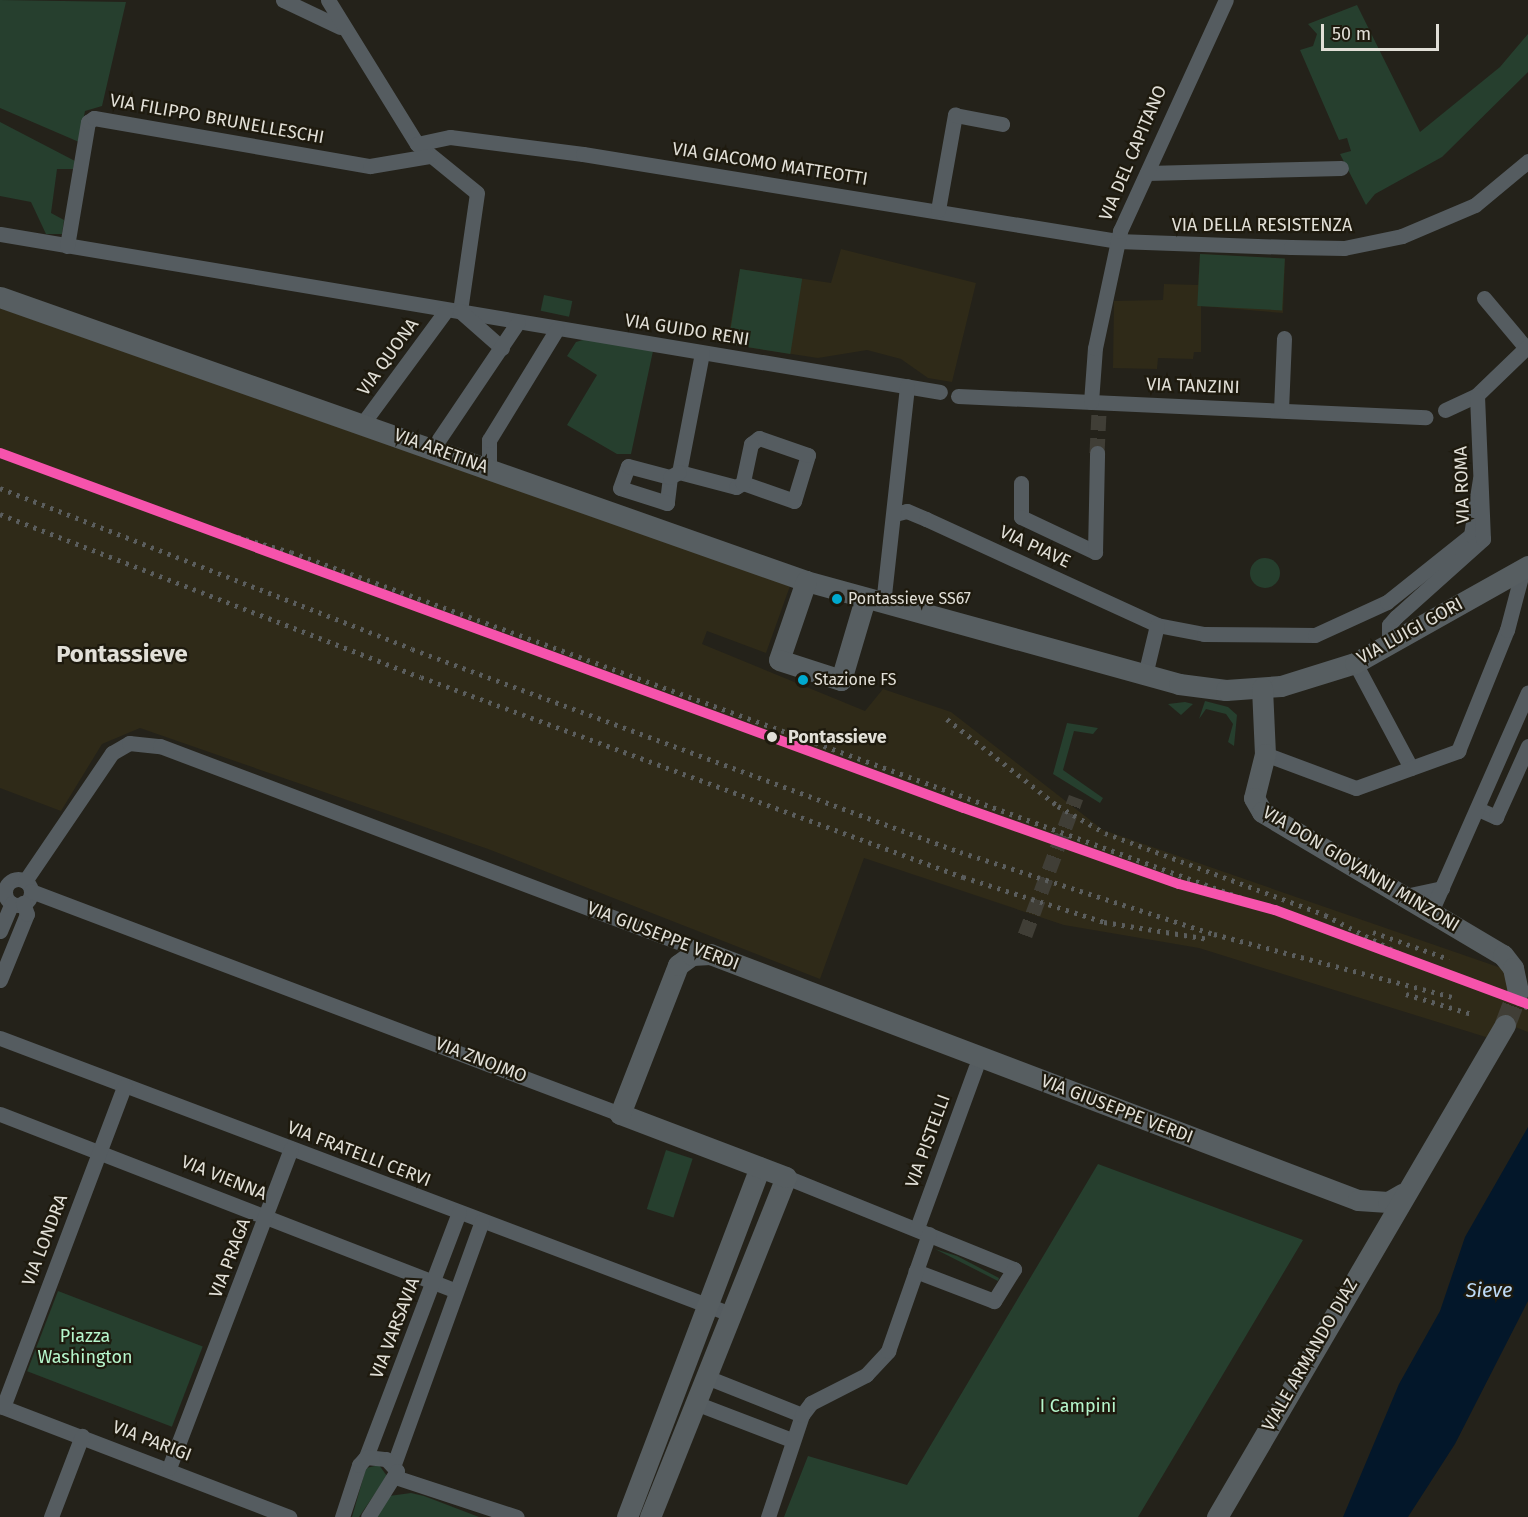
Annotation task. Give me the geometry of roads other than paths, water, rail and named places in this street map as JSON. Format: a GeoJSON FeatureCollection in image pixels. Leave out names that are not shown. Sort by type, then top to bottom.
{"type":"FeatureCollection","features":[{"type":"Feature","properties":{"kind":"street"},"geometry":{"type":"LineString","coordinates":[[283,0],[340,27]]}},
{"type":"Feature","properties":{"kind":"street"},"geometry":{"type":"LineString","coordinates":[[328,0],[340,27],[417,144],[477,193],[460,311],[502,348]]}},
{"type":"Feature","properties":{"kind":"street","name":"VIA DEL CAPITANO"},"geometry":{"type":"LineString","coordinates":[[1097,405],[1095,348],[1117,241],[1226,0]]}},
{"type":"Feature","properties":{"kind":"street"},"geometry":{"type":"LineString","coordinates":[[938,210],[955,115],[1002,124]]}},
{"type":"Feature","properties":{"kind":"street","name":"VIA FILIPPO BRUNELLESCHI"},"geometry":{"type":"LineString","coordinates":[[68,246],[88,122],[94,118],[370,166],[429,156]]}},
{"type":"Feature","properties":{"kind":"street","name":"VIA GIACOMO MATTEOTTI"},"geometry":{"type":"LineString","coordinates":[[417,144],[450,137],[938,210],[1117,241]]}},
{"type":"Feature","properties":{"kind":"street","name":"VIA DELLA RESISTENZA"},"geometry":{"type":"LineString","coordinates":[[1117,241],[1333,248],[1383,242],[1475,205],[1528,161]]}},
{"type":"Feature","properties":{"kind":"street"},"geometry":{"type":"LineString","coordinates":[[1147,173],[1341,168]]}},
{"type":"Feature","properties":{"kind":"street","name":"VIA GUIDO RENI"},"geometry":{"type":"LineString","coordinates":[[0,234],[444,313],[460,311],[908,386]]}},
{"type":"Feature","properties":{"kind":"street","name":"VIA ARETINA"},"geometry":{"type":"LineString","coordinates":[[0,297],[806,581],[1145,675]]}},
{"type":"Feature","properties":{"kind":"street"},"geometry":{"type":"LineString","coordinates":[[1444,410],[1477,395],[1527,347],[1484,298]]}},
{"type":"Feature","properties":{"kind":"street","name":"VIA QUONA"},"geometry":{"type":"LineString","coordinates":[[363,423],[444,313]]}},
{"type":"Feature","properties":{"kind":"street"},"geometry":{"type":"LineString","coordinates":[[433,448],[518,322]]}},
{"type":"Feature","properties":{"kind":"street"},"geometry":{"type":"LineString","coordinates":[[489,469],[489,440],[557,329]]}},
{"type":"Feature","properties":{"kind":"street"},"geometry":{"type":"LineString","coordinates":[[1281,410],[1284,338]]}},
{"type":"Feature","properties":{"kind":"street"},"geometry":{"type":"LineString","coordinates":[[702,353],[675,474],[736,487],[743,483],[751,444],[759,438],[808,455],[794,501],[743,483]]}},
{"type":"Feature","properties":{"kind":"street"},"geometry":{"type":"LineString","coordinates":[[806,581],[779,660],[841,680],[874,601],[895,514],[908,386],[940,392]]}},
{"type":"Feature","properties":{"kind":"street","name":"VIA ROMA"},"geometry":{"type":"LineString","coordinates":[[1389,642],[1389,625],[1396,617],[1483,539],[1477,395]]}},
{"type":"Feature","properties":{"kind":"street","name":"VIA TANZINI"},"geometry":{"type":"LineString","coordinates":[[958,396],[1097,405],[1425,417]]}},
{"type":"Feature","properties":{"kind":"street"},"geometry":{"type":"LineString","coordinates":[[1021,483],[1021,517],[1095,552],[1097,453]]}},
{"type":"Feature","properties":{"kind":"street","name":"VIA PIAVE"},"geometry":{"type":"LineString","coordinates":[[895,514],[907,511],[926,519],[1157,625],[1204,634],[1315,635],[1356,620],[1388,602],[1471,535],[1480,479]]}},
{"type":"Feature","properties":{"kind":"street"},"geometry":{"type":"LineString","coordinates":[[1265,754],[1356,788],[1458,751],[1508,630],[1526,567]]}},
{"type":"Feature","properties":{"kind":"street","name":"VIA LUIGI GORI"},"geometry":{"type":"LineString","coordinates":[[1145,675],[1226,690],[1262,687],[1355,663],[1526,567]]}},
{"type":"Feature","properties":{"kind":"street"},"geometry":{"type":"LineString","coordinates":[[1145,675],[1157,625]]}},
{"type":"Feature","properties":{"kind":"street"},"geometry":{"type":"LineString","coordinates":[[1355,663],[1411,768]]}},
{"type":"Feature","properties":{"kind":"street","name":"VIA DON GIOVANNI MINZONI"},"geometry":{"type":"LineString","coordinates":[[1262,687],[1265,754],[1254,798],[1262,812],[1503,955],[1513,968],[1518,991]]}},
{"type":"Feature","properties":{"kind":"street"},"geometry":{"type":"LineString","coordinates":[[1431,912],[1528,692]]}},
{"type":"Feature","properties":{"kind":"street","name":"VIA GIUSEPPE VERDI"},"geometry":{"type":"LineString","coordinates":[[0,931],[13,891],[112,753],[137,744],[160,746],[1358,1200],[1388,1202],[1402,1194]]}},
{"type":"Feature","properties":{"kind":"street"},"geometry":{"type":"LineString","coordinates":[[1478,809],[1496,817],[1528,746]]}},
{"type":"Feature","properties":{"kind":"street"},"geometry":{"type":"LineString","coordinates":[[1405,896],[1442,888]]}},
{"type":"Feature","properties":{"kind":"street"},"geometry":{"type":"LineString","coordinates":[[0,980],[27,914],[13,891]]}},
{"type":"Feature","properties":{"kind":"street","name":"VIA ZNOJMO"},"geometry":{"type":"LineString","coordinates":[[13,891],[620,1114],[786,1177],[1014,1269],[994,1301],[916,1271]]}},
{"type":"Feature","properties":{"kind":"street"},"geometry":{"type":"LineString","coordinates":[[670,939],[678,965]]}},
{"type":"Feature","properties":{"kind":"street"},"geometry":{"type":"LineString","coordinates":[[620,1114],[678,965],[692,955],[710,954]]}},
{"type":"Feature","properties":{"kind":"street"},"geometry":{"type":"LineString","coordinates":[[1402,1194],[1505,1025]]}},
{"type":"Feature","properties":{"kind":"street","name":"VIA FRATELLI CERVI"},"geometry":{"type":"LineString","coordinates":[[0,1038],[733,1315]]}},
{"type":"Feature","properties":{"kind":"street","name":"VIA PISTELLI"},"geometry":{"type":"LineString","coordinates":[[802,1415],[811,1403],[866,1375],[888,1351],[916,1271],[923,1231],[976,1067]]}},
{"type":"Feature","properties":{"kind":"street","name":"VIA LONDRA"},"geometry":{"type":"LineString","coordinates":[[2,1406],[124,1086]]}},
{"type":"Feature","properties":{"kind":"street","name":"VIA VIENNA"},"geometry":{"type":"LineString","coordinates":[[0,1114],[100,1150],[456,1291]]}},
{"type":"Feature","properties":{"kind":"street","name":"VIA PRAGA"},"geometry":{"type":"LineString","coordinates":[[169,1468],[291,1149]]}},
{"type":"Feature","properties":{"kind":"street"},"geometry":{"type":"LineString","coordinates":[[627,1517],[760,1167]]}},
{"type":"Feature","properties":{"kind":"street"},"geometry":{"type":"LineString","coordinates":[[637,1491],[654,1508],[709,1378],[786,1177]]}},
{"type":"Feature","properties":{"kind":"street","name":"VIALE ARMANDO DIAZ"},"geometry":{"type":"LineString","coordinates":[[1217,1517],[1402,1194]]}},
{"type":"Feature","properties":{"kind":"street"},"geometry":{"type":"LineString","coordinates":[[1358,1200],[1371,1232],[1366,1258]]}},
{"type":"Feature","properties":{"kind":"street","name":"VIA VARSAVIA"},"geometry":{"type":"LineString","coordinates":[[342,1517],[352,1501],[354,1474],[366,1457],[459,1212]]}},
{"type":"Feature","properties":{"kind":"street"},"geometry":{"type":"LineString","coordinates":[[368,1517],[394,1471],[416,1402],[482,1221]]}},
{"type":"Feature","properties":{"kind":"street"},"geometry":{"type":"LineString","coordinates":[[709,1378],[802,1415],[768,1517]]}},
{"type":"Feature","properties":{"kind":"street"},"geometry":{"type":"LineString","coordinates":[[391,1393],[416,1402]]}},
{"type":"Feature","properties":{"kind":"street"},"geometry":{"type":"LineString","coordinates":[[698,1404],[792,1440]]}},
{"type":"Feature","properties":{"kind":"street","name":"VIA PARIGI"},"geometry":{"type":"LineString","coordinates":[[2,1406],[169,1468],[290,1517]]}},
{"type":"Feature","properties":{"kind":"street"},"geometry":{"type":"LineString","coordinates":[[51,1517],[82,1436]]}},
{"type":"Feature","properties":{"kind":"street"},"geometry":{"type":"LineString","coordinates":[[366,1457],[394,1471],[517,1517]]}},
{"type":"Feature","properties":{"kind":"water","name":"Sieve"},"geometry":{"type":"Polygon","coordinates":[[[1528,1127],[1528,1301],[1455,1444],[1408,1517],[1343,1517],[1399,1384],[1440,1311],[1465,1237],[1528,1127]]]}},
{"type":"Feature","properties":{"kind":"tunnel"},"geometry":{"type":"LineString","coordinates":[[1097,453],[1099,412]]}},
{"type":"Feature","properties":{"kind":"tunnel"},"geometry":{"type":"LineString","coordinates":[[1025,935],[1076,797]]}},
{"type":"Feature","properties":{"kind":"tunnel"},"geometry":{"type":"LineString","coordinates":[[1505,1025],[1518,991]]}},
{"type":"Feature","properties":{"kind":"railway"},"geometry":{"type":"LineString","coordinates":[[0,488],[412,649],[960,852],[1214,934],[1452,997]]}},
{"type":"Feature","properties":{"kind":"railway"},"geometry":{"type":"LineString","coordinates":[[0,514],[421,677],[963,877],[1104,922],[1209,939]]}},
{"type":"Feature","properties":{"kind":"railway"},"geometry":{"type":"LineString","coordinates":[[168,517],[291,552],[1275,910]]}},
{"type":"Feature","properties":{"kind":"railway"},"geometry":{"type":"LineString","coordinates":[[947,719],[1058,806],[1105,833],[1325,915],[1420,964]]}},
{"type":"Feature","properties":{"kind":"railway"},"geometry":{"type":"LineString","coordinates":[[1373,932],[1449,959]]}},
{"type":"Feature","properties":{"kind":"railway"},"geometry":{"type":"LineString","coordinates":[[1406,994],[1472,1014]]}},
{"type":"Feature","properties":{"kind":"railway"},"geometry":{"type":"LineString","coordinates":[[1501,994],[1528,1008]]}},
{"type":"Feature","properties":{"kind":"place","name":"Pontassieve SS67"},"geometry":{"type":"Point","coordinates":[837,599]}},
{"type":"Feature","properties":{"kind":"place","name":"Stazione FS"},"geometry":{"type":"Point","coordinates":[803,680]}},
{"type":"Feature","properties":{"kind":"place","name":"Pontassieve"},"geometry":{"type":"Point","coordinates":[772,737]}},
{"type":"Feature","properties":{"kind":"district","name":"Pontassieve"},"geometry":{"type":"Point","coordinates":[122,655]}},
{"type":"Feature","properties":{"kind":"park label","name":"Piazza Washington"},"geometry":{"type":"Point","coordinates":[85,1347]}},
{"type":"Feature","properties":{"kind":"park label","name":"I Campini"},"geometry":{"type":"Point","coordinates":[1078,1406]}}]}
